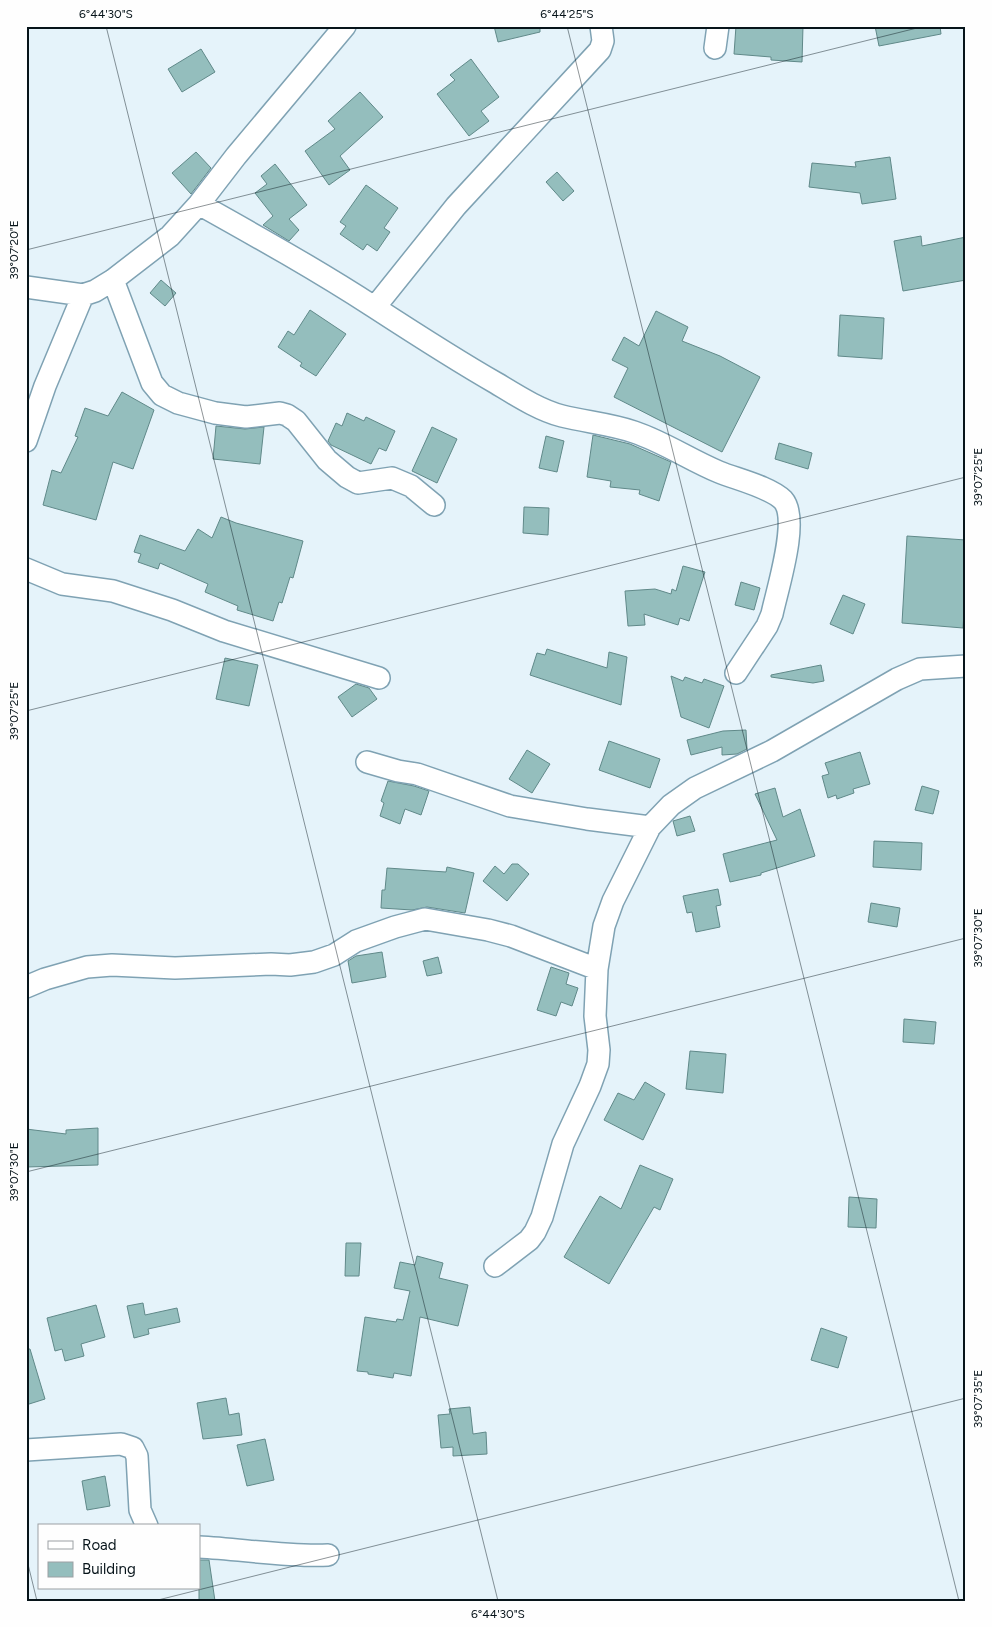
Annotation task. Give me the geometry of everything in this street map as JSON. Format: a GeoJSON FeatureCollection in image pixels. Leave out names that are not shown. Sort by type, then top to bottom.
{"type":"FeatureCollection","features":[{"type":"Feature","properties":{"kind":"street"},"geometry":{"type":"LineString","coordinates":[[375,307],[456,206],[600,50],[603,41],[601,26]]}},
{"type":"Feature","properties":{"kind":"street"},"geometry":{"type":"LineString","coordinates":[[715,48],[718,26]]}},
{"type":"Feature","properties":{"kind":"street"},"geometry":{"type":"LineString","coordinates":[[26,287],[83,295],[95,291],[113,280],[170,236],[199,204],[338,29]]}},
{"type":"Feature","properties":{"kind":"street"},"geometry":{"type":"LineString","coordinates":[[199,204],[286,252],[468,367],[534,405],[561,416],[606,424],[634,432],[657,441],[717,472],[764,489],[782,499],[786,505],[790,534],[772,614],[767,626],[736,673]]}},
{"type":"Feature","properties":{"kind":"street"},"geometry":{"type":"LineString","coordinates":[[113,280],[152,382],[162,395],[178,403],[215,413],[246,417],[280,413],[287,415],[296,421],[327,460],[347,477],[358,482],[392,478],[411,486],[434,505]]}},
{"type":"Feature","properties":{"kind":"street"},"geometry":{"type":"LineString","coordinates":[[26,441],[44,386],[83,295]]}},
{"type":"Feature","properties":{"kind":"street"},"geometry":{"type":"LineString","coordinates":[[26,569],[62,584],[113,591],[172,610],[224,631],[379,678]]}},
{"type":"Feature","properties":{"kind":"street"},"geometry":{"type":"LineString","coordinates":[[495,1266],[529,1240],[535,1232],[542,1216],[563,1144],[598,1064],[599,1050],[595,1016],[597,969],[604,926],[613,900],[650,827],[671,805],[695,788],[772,751],[896,679],[920,669],[966,666]]}},
{"type":"Feature","properties":{"kind":"street"},"geometry":{"type":"LineString","coordinates":[[367,762],[398,771],[417,774],[510,806],[650,827]]}},
{"type":"Feature","properties":{"kind":"street"},"geometry":{"type":"LineString","coordinates":[[26,987],[45,979],[86,967],[112,965],[175,968],[271,964],[290,966],[314,962],[334,955],[356,941],[425,919],[512,936],[597,969]]}},
{"type":"Feature","properties":{"kind":"street"},"geometry":{"type":"LineString","coordinates":[[26,1450],[121,1444],[133,1448],[137,1456],[140,1510],[146,1524]]}},
{"type":"Feature","properties":{"kind":"street"},"geometry":{"type":"LineString","coordinates":[[200,1547],[243,1549],[305,1556],[328,1555]]}},
{"type":"Feature","properties":{"kind":"building"},"geometry":{"type":"Polygon","coordinates":[[[494,26],[540,26],[540,32],[498,42],[494,26]]]}},
{"type":"Feature","properties":{"kind":"building"},"geometry":{"type":"Polygon","coordinates":[[[736,26],[803,26],[802,62],[771,60],[771,57],[734,54],[736,26]]]}},
{"type":"Feature","properties":{"kind":"building"},"geometry":{"type":"Polygon","coordinates":[[[875,26],[940,26],[941,34],[879,46],[875,26]]]}},
{"type":"Feature","properties":{"kind":"building"},"geometry":{"type":"Polygon","coordinates":[[[201,49],[215,72],[182,92],[168,69],[201,49]]]}},
{"type":"Feature","properties":{"kind":"building"},"geometry":{"type":"Polygon","coordinates":[[[471,59],[499,97],[481,111],[489,121],[469,136],[437,94],[455,80],[450,75],[471,59]]]}},
{"type":"Feature","properties":{"kind":"building"},"geometry":{"type":"Polygon","coordinates":[[[360,92],[383,117],[340,156],[350,170],[329,185],[305,151],[335,129],[328,121],[360,92]]]}},
{"type":"Feature","properties":{"kind":"building"},"geometry":{"type":"Polygon","coordinates":[[[196,152],[211,168],[191,194],[172,173],[196,152]]]}},
{"type":"Feature","properties":{"kind":"building"},"geometry":{"type":"Polygon","coordinates":[[[890,157],[896,199],[862,204],[860,193],[809,187],[812,163],[856,167],[855,162],[890,157]]]}},
{"type":"Feature","properties":{"kind":"building"},"geometry":{"type":"Polygon","coordinates":[[[275,164],[307,205],[289,219],[299,230],[289,241],[263,225],[273,216],[255,193],[267,184],[261,176],[275,164]]]}},
{"type":"Feature","properties":{"kind":"building"},"geometry":{"type":"Polygon","coordinates":[[[557,172],[574,191],[563,201],[546,182],[557,172]]]}},
{"type":"Feature","properties":{"kind":"building"},"geometry":{"type":"Polygon","coordinates":[[[366,185],[398,208],[384,228],[390,232],[377,251],[367,244],[363,250],[340,234],[346,226],[340,222],[366,185]]]}},
{"type":"Feature","properties":{"kind":"building"},"geometry":{"type":"Polygon","coordinates":[[[921,236],[922,246],[966,237],[966,280],[903,291],[894,241],[921,236]]]}},
{"type":"Feature","properties":{"kind":"building"},"geometry":{"type":"Polygon","coordinates":[[[161,280],[176,293],[165,306],[150,293],[161,280]]]}},
{"type":"Feature","properties":{"kind":"building"},"geometry":{"type":"Polygon","coordinates":[[[310,310],[346,334],[316,376],[300,366],[302,363],[278,347],[288,331],[294,335],[310,310]]]}},
{"type":"Feature","properties":{"kind":"building"},"geometry":{"type":"Polygon","coordinates":[[[656,311],[688,327],[682,341],[720,356],[760,377],[722,452],[614,397],[628,368],[612,360],[624,337],[639,346],[656,311]]]}},
{"type":"Feature","properties":{"kind":"building"},"geometry":{"type":"Polygon","coordinates":[[[840,315],[884,318],[882,359],[838,356],[840,315]]]}},
{"type":"Feature","properties":{"kind":"building"},"geometry":{"type":"Polygon","coordinates":[[[122,392],[154,410],[133,469],[113,462],[96,520],[43,505],[52,470],[61,473],[78,437],[75,436],[85,408],[108,416],[122,392]]]}},
{"type":"Feature","properties":{"kind":"building"},"geometry":{"type":"Polygon","coordinates":[[[347,413],[364,421],[366,417],[395,431],[386,451],[379,448],[371,464],[331,445],[328,441],[336,423],[342,426],[347,413]]]}},
{"type":"Feature","properties":{"kind":"building"},"geometry":{"type":"Polygon","coordinates":[[[216,426],[245,429],[264,427],[260,464],[213,459],[216,426]]]}},
{"type":"Feature","properties":{"kind":"building"},"geometry":{"type":"Polygon","coordinates":[[[432,427],[457,439],[437,483],[412,471],[432,427]]]}},
{"type":"Feature","properties":{"kind":"building"},"geometry":{"type":"Polygon","coordinates":[[[593,435],[630,444],[671,462],[659,501],[639,494],[640,490],[610,487],[611,481],[587,477],[593,435]]]}},
{"type":"Feature","properties":{"kind":"building"},"geometry":{"type":"Polygon","coordinates":[[[546,436],[564,441],[557,472],[539,468],[546,436]]]}},
{"type":"Feature","properties":{"kind":"building"},"geometry":{"type":"Polygon","coordinates":[[[779,443],[812,453],[808,469],[775,459],[779,443]]]}},
{"type":"Feature","properties":{"kind":"building"},"geometry":{"type":"Polygon","coordinates":[[[524,507],[549,508],[548,535],[523,533],[524,507]]]}},
{"type":"Feature","properties":{"kind":"building"},"geometry":{"type":"Polygon","coordinates":[[[221,517],[236,523],[303,541],[293,578],[290,577],[282,603],[279,602],[273,621],[237,610],[238,606],[205,592],[208,584],[160,563],[158,569],[138,562],[141,554],[134,552],[140,535],[185,551],[198,529],[212,538],[221,517]]]}},
{"type":"Feature","properties":{"kind":"building"},"geometry":{"type":"Polygon","coordinates":[[[907,536],[966,540],[963,628],[902,623],[907,536]]]}},
{"type":"Feature","properties":{"kind":"building"},"geometry":{"type":"Polygon","coordinates":[[[683,566],[705,572],[689,621],[680,618],[678,625],[644,614],[645,625],[628,626],[625,591],[655,589],[671,594],[672,589],[676,591],[683,566]]]}},
{"type":"Feature","properties":{"kind":"building"},"geometry":{"type":"Polygon","coordinates":[[[741,582],[760,588],[754,610],[735,605],[741,582]]]}},
{"type":"Feature","properties":{"kind":"building"},"geometry":{"type":"Polygon","coordinates":[[[843,595],[865,604],[853,634],[830,624],[843,595]]]}},
{"type":"Feature","properties":{"kind":"building"},"geometry":{"type":"Polygon","coordinates":[[[547,649],[607,668],[609,652],[627,657],[621,705],[530,675],[537,653],[545,655],[547,649]]]}},
{"type":"Feature","properties":{"kind":"building"},"geometry":{"type":"Polygon","coordinates":[[[225,658],[258,665],[249,706],[216,699],[225,658]]]}},
{"type":"Feature","properties":{"kind":"building"},"geometry":{"type":"Polygon","coordinates":[[[821,665],[824,681],[813,683],[771,677],[771,675],[821,665]]]}},
{"type":"Feature","properties":{"kind":"building"},"geometry":{"type":"Polygon","coordinates":[[[671,676],[683,681],[685,677],[702,683],[704,679],[724,686],[709,728],[681,717],[671,676]]]}},
{"type":"Feature","properties":{"kind":"building"},"geometry":{"type":"Polygon","coordinates":[[[356,684],[369,688],[377,699],[352,717],[338,697],[356,684]]]}},
{"type":"Feature","properties":{"kind":"building"},"geometry":{"type":"Polygon","coordinates":[[[746,730],[747,749],[737,754],[722,755],[722,747],[691,755],[687,740],[723,731],[746,730]]]}},
{"type":"Feature","properties":{"kind":"building"},"geometry":{"type":"Polygon","coordinates":[[[609,741],[660,759],[650,788],[599,770],[609,741]]]}},
{"type":"Feature","properties":{"kind":"building"},"geometry":{"type":"Polygon","coordinates":[[[527,750],[550,764],[532,793],[509,779],[527,750]]]}},
{"type":"Feature","properties":{"kind":"building"},"geometry":{"type":"Polygon","coordinates":[[[860,752],[870,784],[853,789],[854,793],[837,799],[836,795],[828,798],[822,776],[829,774],[825,763],[860,752]]]}},
{"type":"Feature","properties":{"kind":"building"},"geometry":{"type":"Polygon","coordinates":[[[388,781],[429,791],[421,815],[405,809],[400,824],[380,816],[384,803],[381,801],[388,781]]]}},
{"type":"Feature","properties":{"kind":"building"},"geometry":{"type":"Polygon","coordinates":[[[922,786],[939,791],[933,814],[915,810],[922,786]]]}},
{"type":"Feature","properties":{"kind":"building"},"geometry":{"type":"Polygon","coordinates":[[[775,788],[783,817],[800,809],[815,856],[761,873],[761,875],[730,882],[723,854],[777,840],[755,794],[775,788]]]}},
{"type":"Feature","properties":{"kind":"building"},"geometry":{"type":"Polygon","coordinates":[[[690,816],[695,831],[677,836],[673,821],[690,816]]]}},
{"type":"Feature","properties":{"kind":"building"},"geometry":{"type":"Polygon","coordinates":[[[874,841],[922,843],[921,870],[873,867],[874,841]]]}},
{"type":"Feature","properties":{"kind":"building"},"geometry":{"type":"Polygon","coordinates":[[[512,864],[518,864],[529,874],[507,901],[483,881],[495,866],[504,874],[512,864]]]}},
{"type":"Feature","properties":{"kind":"building"},"geometry":{"type":"Polygon","coordinates":[[[447,867],[474,873],[465,913],[427,907],[412,910],[381,908],[382,890],[385,890],[387,868],[446,872],[447,867]]]}},
{"type":"Feature","properties":{"kind":"building"},"geometry":{"type":"Polygon","coordinates":[[[718,889],[721,905],[716,906],[720,927],[696,932],[692,912],[687,913],[683,896],[718,889]]]}},
{"type":"Feature","properties":{"kind":"building"},"geometry":{"type":"Polygon","coordinates":[[[871,903],[900,908],[897,927],[868,922],[871,903]]]}},
{"type":"Feature","properties":{"kind":"building"},"geometry":{"type":"Polygon","coordinates":[[[382,952],[386,977],[352,983],[348,961],[356,956],[382,952]]]}},
{"type":"Feature","properties":{"kind":"building"},"geometry":{"type":"Polygon","coordinates":[[[438,957],[442,973],[427,976],[423,961],[438,957]]]}},
{"type":"Feature","properties":{"kind":"building"},"geometry":{"type":"Polygon","coordinates":[[[551,967],[569,973],[566,984],[578,988],[572,1006],[561,1002],[556,1016],[537,1010],[551,967]]]}},
{"type":"Feature","properties":{"kind":"building"},"geometry":{"type":"Polygon","coordinates":[[[904,1019],[936,1022],[934,1044],[903,1042],[904,1019]]]}},
{"type":"Feature","properties":{"kind":"building"},"geometry":{"type":"Polygon","coordinates":[[[690,1051],[726,1054],[723,1093],[686,1089],[690,1051]]]}},
{"type":"Feature","properties":{"kind":"building"},"geometry":{"type":"Polygon","coordinates":[[[645,1082],[665,1094],[643,1140],[604,1120],[618,1093],[634,1100],[645,1082]]]}},
{"type":"Feature","properties":{"kind":"building"},"geometry":{"type":"Polygon","coordinates":[[[98,1128],[98,1165],[26,1167],[26,1129],[66,1134],[66,1130],[98,1128]]]}},
{"type":"Feature","properties":{"kind":"building"},"geometry":{"type":"Polygon","coordinates":[[[640,1165],[673,1179],[660,1210],[654,1207],[609,1284],[564,1257],[600,1196],[621,1209],[640,1165]]]}},
{"type":"Feature","properties":{"kind":"building"},"geometry":{"type":"Polygon","coordinates":[[[849,1197],[877,1199],[876,1228],[848,1227],[849,1197]]]}},
{"type":"Feature","properties":{"kind":"building"},"geometry":{"type":"Polygon","coordinates":[[[346,1243],[361,1243],[359,1276],[345,1276],[346,1243]]]}},
{"type":"Feature","properties":{"kind":"building"},"geometry":{"type":"Polygon","coordinates":[[[417,1256],[443,1263],[439,1278],[468,1285],[458,1326],[420,1317],[411,1376],[394,1373],[393,1378],[357,1371],[365,1317],[396,1322],[397,1319],[403,1320],[410,1291],[394,1288],[400,1262],[415,1265],[417,1256]]]}},
{"type":"Feature","properties":{"kind":"building"},"geometry":{"type":"Polygon","coordinates":[[[143,1303],[145,1315],[177,1308],[180,1322],[148,1329],[149,1334],[134,1338],[127,1306],[143,1303]]]}},
{"type":"Feature","properties":{"kind":"building"},"geometry":{"type":"Polygon","coordinates":[[[96,1305],[105,1337],[81,1344],[84,1356],[65,1361],[62,1349],[55,1351],[47,1318],[96,1305]]]}},
{"type":"Feature","properties":{"kind":"building"},"geometry":{"type":"Polygon","coordinates":[[[821,1328],[847,1337],[838,1368],[811,1360],[821,1328]]]}},
{"type":"Feature","properties":{"kind":"building"},"geometry":{"type":"Polygon","coordinates":[[[26,1349],[30,1349],[45,1399],[26,1405],[26,1349]]]}},
{"type":"Feature","properties":{"kind":"building"},"geometry":{"type":"Polygon","coordinates":[[[226,1398],[229,1415],[239,1413],[242,1435],[203,1439],[197,1403],[226,1398]]]}},
{"type":"Feature","properties":{"kind":"building"},"geometry":{"type":"Polygon","coordinates":[[[470,1407],[473,1434],[486,1432],[487,1454],[453,1456],[453,1447],[441,1448],[438,1415],[450,1414],[449,1409],[470,1407]]]}},
{"type":"Feature","properties":{"kind":"building"},"geometry":{"type":"Polygon","coordinates":[[[265,1439],[274,1480],[247,1486],[237,1445],[265,1439]]]}},
{"type":"Feature","properties":{"kind":"building"},"geometry":{"type":"Polygon","coordinates":[[[105,1476],[110,1506],[87,1510],[82,1481],[105,1476]]]}},
{"type":"Feature","properties":{"kind":"building"},"geometry":{"type":"Polygon","coordinates":[[[200,1560],[209,1560],[215,1601],[199,1601],[200,1560]]]}}]}
